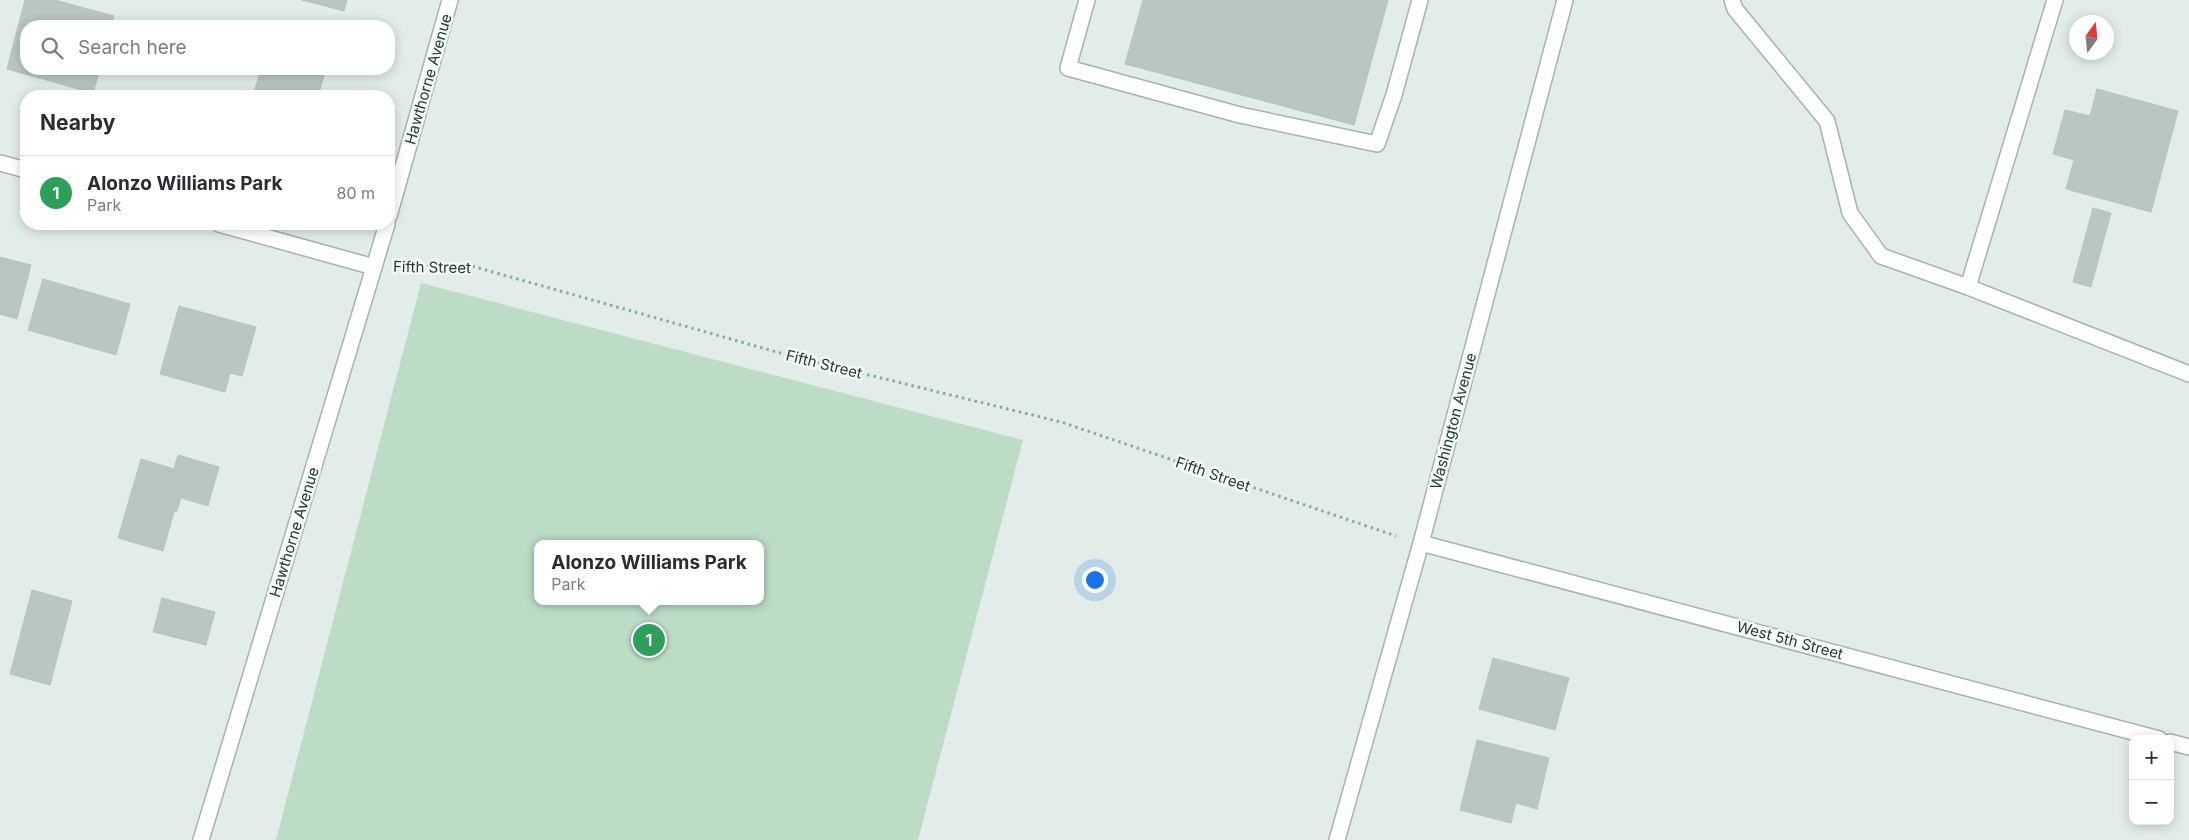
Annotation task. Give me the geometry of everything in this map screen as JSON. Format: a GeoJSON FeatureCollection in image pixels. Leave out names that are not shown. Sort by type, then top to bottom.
{"type":"FeatureCollection","features":[{"type":"Feature","properties":{"kind":"street","name":"Hawthorne Avenue"},"geometry":{"type":"LineString","coordinates":[[395,195],[450,0]]}},
{"type":"Feature","properties":{"kind":"street"},"geometry":{"type":"LineString","coordinates":[[1087,0],[1068,68],[1240,115],[1376,144],[1394,95],[1420,0]]}},
{"type":"Feature","properties":{"kind":"street","name":"Washington Avenue"},"geometry":{"type":"LineString","coordinates":[[1337,840],[1420,542],[1566,0]]}},
{"type":"Feature","properties":{"kind":"street"},"geometry":{"type":"LineString","coordinates":[[1732,0],[1735,9],[1827,121],[1850,213],[1881,256],[1968,286],[2189,374]]}},
{"type":"Feature","properties":{"kind":"street"},"geometry":{"type":"LineString","coordinates":[[1968,286],[2055,0]]}},
{"type":"Feature","properties":{"kind":"street"},"geometry":{"type":"LineString","coordinates":[[0,163],[20,168]]}},
{"type":"Feature","properties":{"kind":"street","name":"Fifth Street"},"geometry":{"type":"LineString","coordinates":[[241,230],[374,267]]}},
{"type":"Feature","properties":{"kind":"street","name":"Hawthorne Avenue"},"geometry":{"type":"LineString","coordinates":[[201,840],[385,230]]}},
{"type":"Feature","properties":{"kind":"street","name":"West 5th Street"},"geometry":{"type":"LineString","coordinates":[[1420,542],[2144,735]]}},
{"type":"Feature","properties":{"kind":"street"},"geometry":{"type":"LineString","coordinates":[[2174,743],[2189,747]]}},
{"type":"Feature","properties":{"kind":"path","name":"Fifth Street"},"geometry":{"type":"LineString","coordinates":[[374,267],[468,265],[790,356],[1061,422],[1390,534],[1420,542]]}},
{"type":"Feature","properties":{"kind":"green space"},"geometry":{"type":"Polygon","coordinates":[[[421,283],[1023,440],[918,840],[276,840],[421,283]]]}},
{"type":"Feature","properties":{"kind":"building"},"geometry":{"type":"Polygon","coordinates":[[[25,0],[55,0],[114,16],[113,20],[20,20],[20,73],[7,69],[25,0]]]}},
{"type":"Feature","properties":{"kind":"building"},"geometry":{"type":"Polygon","coordinates":[[[302,0],[347,0],[344,11],[302,0]]]}},
{"type":"Feature","properties":{"kind":"building"},"geometry":{"type":"Polygon","coordinates":[[[1143,0],[1388,0],[1354,125],[1125,64],[1143,0]]]}},
{"type":"Feature","properties":{"kind":"building"},"geometry":{"type":"Polygon","coordinates":[[[28,75],[98,75],[94,90],[82,90],[28,75]]]}},
{"type":"Feature","properties":{"kind":"building"},"geometry":{"type":"Polygon","coordinates":[[[259,75],[324,75],[320,90],[255,90],[259,75]]]}},
{"type":"Feature","properties":{"kind":"building"},"geometry":{"type":"Polygon","coordinates":[[[2097,89],[2178,111],[2151,212],[2066,189],[2074,160],[2053,154],[2065,110],[2090,116],[2097,89]]]}},
{"type":"Feature","properties":{"kind":"building"},"geometry":{"type":"Polygon","coordinates":[[[2093,208],[2111,213],[2091,287],[2073,282],[2093,208]]]}},
{"type":"Feature","properties":{"kind":"building"},"geometry":{"type":"Polygon","coordinates":[[[0,257],[31,265],[17,319],[0,314],[0,257]]]}},
{"type":"Feature","properties":{"kind":"building"},"geometry":{"type":"Polygon","coordinates":[[[43,279],[130,304],[116,355],[28,330],[43,279]]]}},
{"type":"Feature","properties":{"kind":"building"},"geometry":{"type":"Polygon","coordinates":[[[179,306],[256,327],[242,376],[230,373],[225,392],[160,374],[179,306]]]}},
{"type":"Feature","properties":{"kind":"building"},"geometry":{"type":"Polygon","coordinates":[[[178,455],[219,467],[208,506],[181,498],[177,511],[174,512],[163,551],[118,538],[141,459],[174,469],[178,455]]]}},
{"type":"Feature","properties":{"kind":"building"},"geometry":{"type":"Polygon","coordinates":[[[32,590],[72,601],[50,685],[10,674],[32,590]]]}},
{"type":"Feature","properties":{"kind":"building"},"geometry":{"type":"Polygon","coordinates":[[[162,598],[215,612],[206,645],[153,632],[162,598]]]}},
{"type":"Feature","properties":{"kind":"building"},"geometry":{"type":"Polygon","coordinates":[[[1493,658],[1569,678],[1555,730],[1479,709],[1493,658]]]}},
{"type":"Feature","properties":{"kind":"building"},"geometry":{"type":"Polygon","coordinates":[[[1477,740],[1549,758],[1537,809],[1516,803],[1511,823],[1460,810],[1477,740]]]}},
{"type":"Feature","properties":{"kind":"place","name":"Alonzo Williams Park"},"geometry":{"type":"Point","coordinates":[649,640]}}]}
